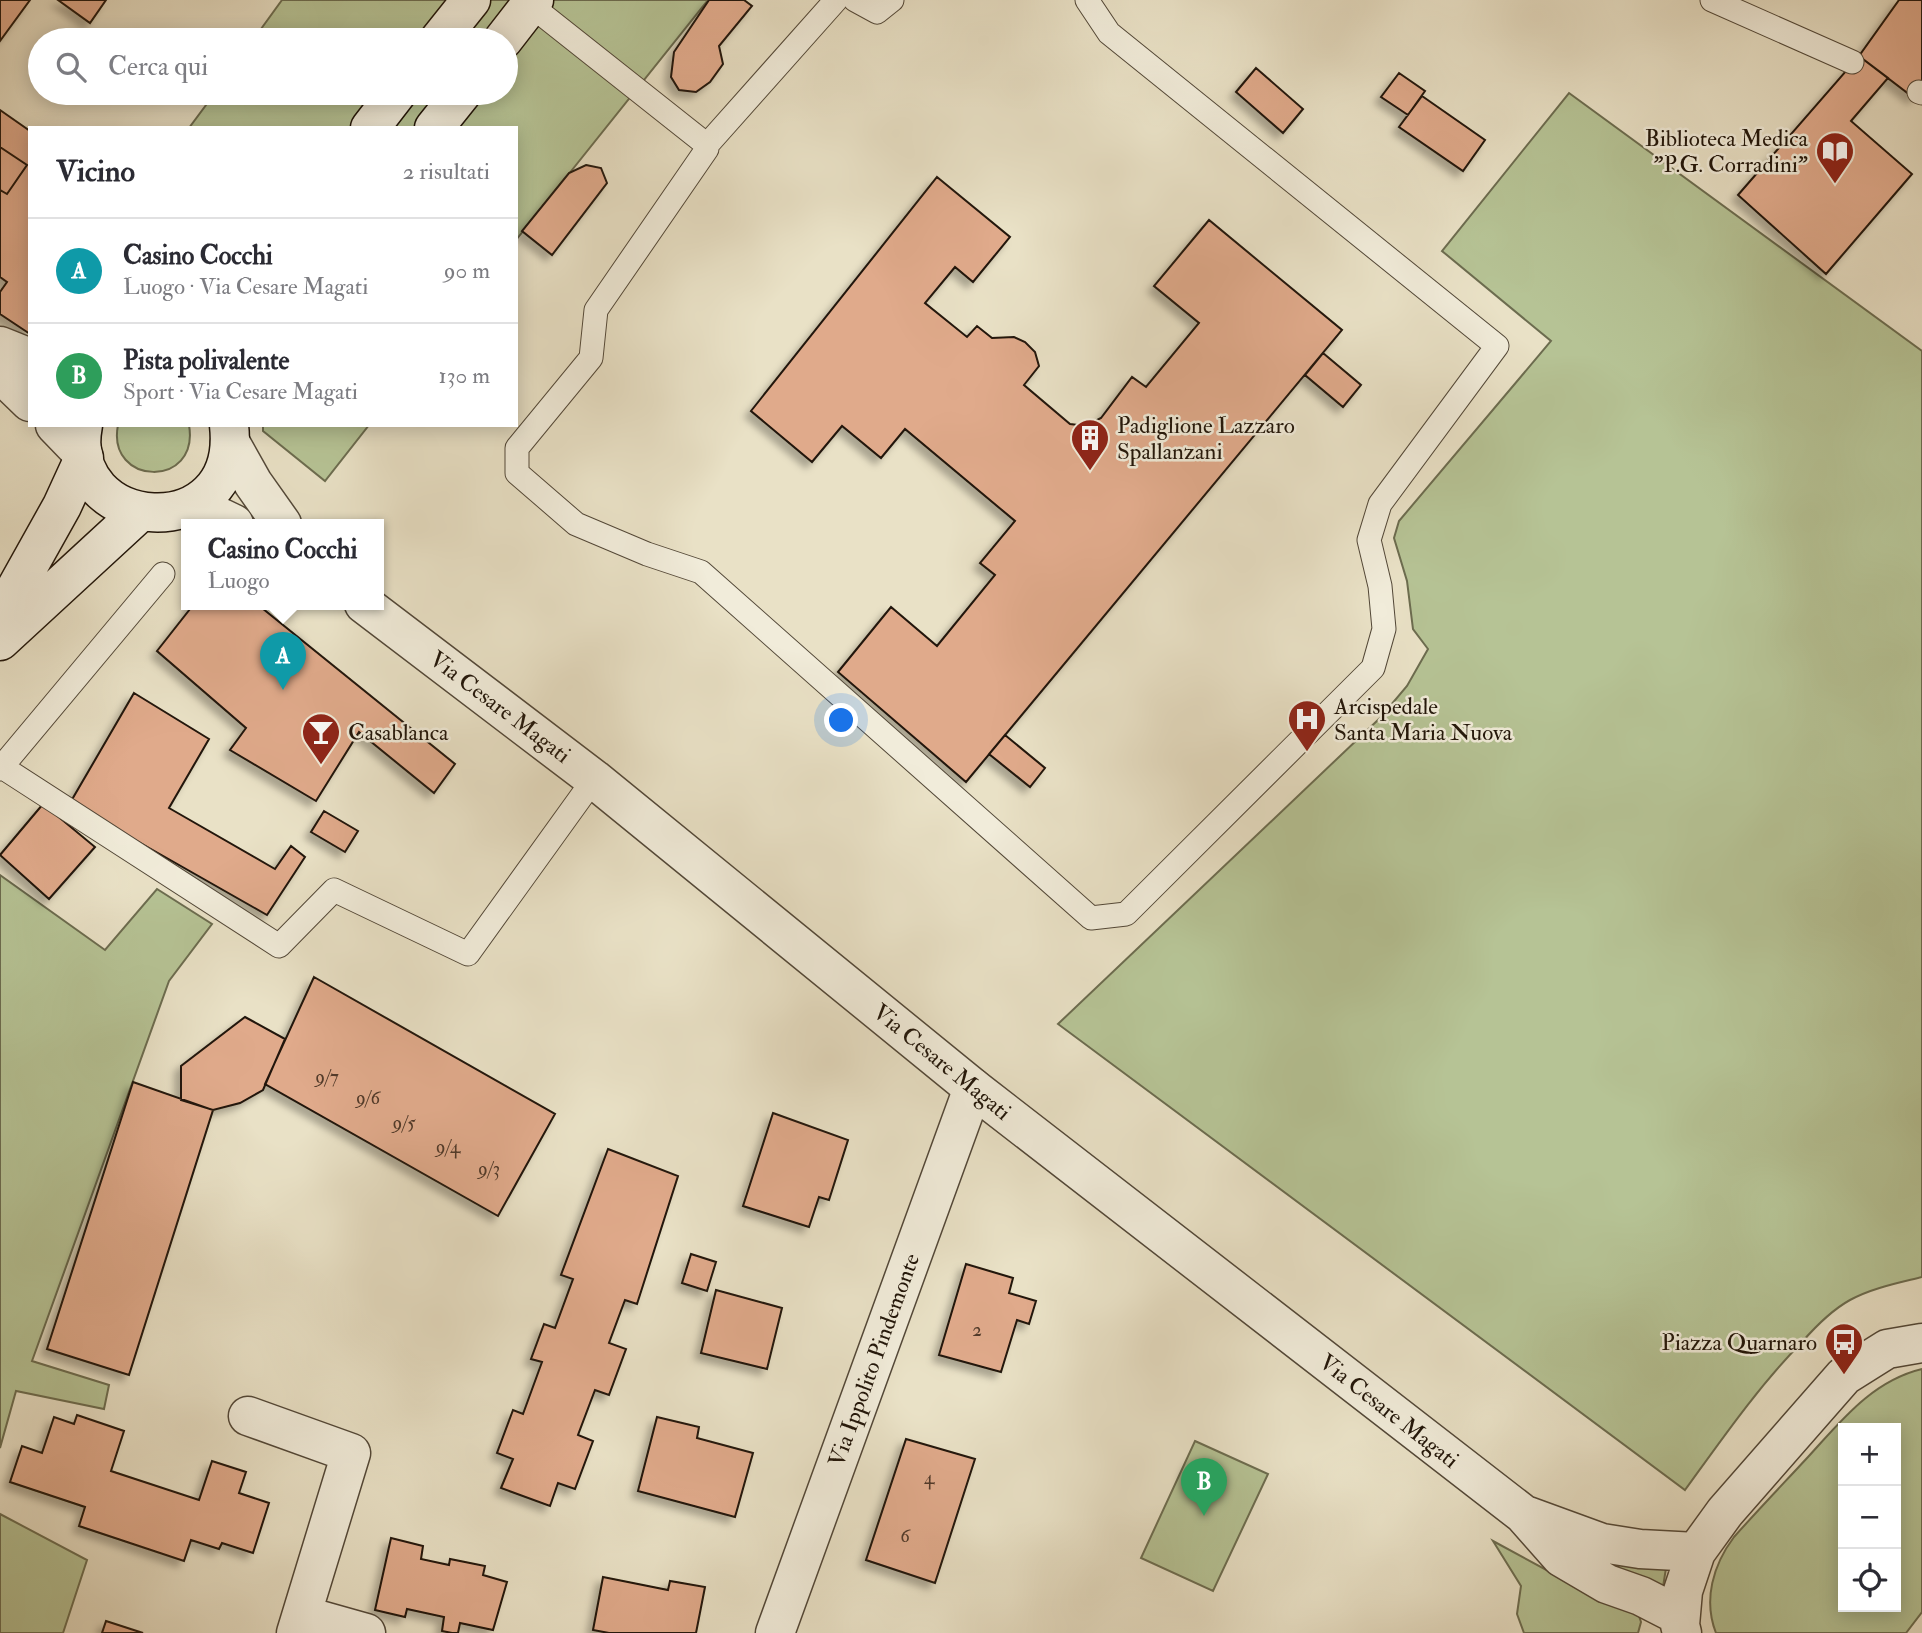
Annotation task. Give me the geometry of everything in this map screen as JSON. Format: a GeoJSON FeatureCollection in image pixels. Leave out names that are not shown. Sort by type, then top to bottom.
{"type":"FeatureCollection","features":[{"type":"Feature","properties":{"kind":"street"},"geometry":{"type":"LineString","coordinates":[[449,28],[471,0]]}},
{"type":"Feature","properties":{"kind":"street"},"geometry":{"type":"LineString","coordinates":[[511,28],[530,1]]}},
{"type":"Feature","properties":{"kind":"street"},"geometry":{"type":"LineString","coordinates":[[372,126],[388,105]]}},
{"type":"Feature","properties":{"kind":"street"},"geometry":{"type":"LineString","coordinates":[[436,126],[452,105]]}},
{"type":"Feature","properties":{"kind":"street"},"geometry":{"type":"LineString","coordinates":[[0,346],[28,357]]}},
{"type":"Feature","properties":{"kind":"street"},"geometry":{"type":"LineString","coordinates":[[0,373],[28,400]]}},
{"type":"Feature","properties":{"kind":"street"},"geometry":{"type":"LineString","coordinates":[[58,427],[83,446],[93,480],[109,497],[140,512],[164,514],[186,508],[207,493],[221,475],[229,454],[230,433]]}},
{"type":"Feature","properties":{"kind":"street"},"geometry":{"type":"LineString","coordinates":[[230,433],[241,464],[279,519]]}},
{"type":"Feature","properties":{"kind":"street"},"geometry":{"type":"LineString","coordinates":[[0,617],[62,506],[83,446]]}},
{"type":"Feature","properties":{"kind":"street"},"geometry":{"type":"LineString","coordinates":[[186,508],[209,512],[224,519]]}},
{"type":"Feature","properties":{"kind":"street"},"geometry":{"type":"LineString","coordinates":[[0,641],[140,512]]}},
{"type":"Feature","properties":{"kind":"street","name":"Via Cesare Magati"},"geometry":{"type":"LineString","coordinates":[[372,610],[594,779],[973,1088],[1524,1514],[1561,1557],[1607,1584],[1641,1597],[1678,1627]]}},
{"type":"Feature","properties":{"kind":"street","name":"Via Ippolito Pindemonte"},"geometry":{"type":"LineString","coordinates":[[775,1633],[973,1088]]}},
{"type":"Feature","properties":{"kind":"street"},"geometry":{"type":"LineString","coordinates":[[1678,1627],[1683,1591],[1696,1552],[1725,1512],[1844,1376],[1887,1349],[1922,1343]]}},
{"type":"Feature","properties":{"kind":"street"},"geometry":{"type":"LineString","coordinates":[[248,1416],[351,1453],[299,1624],[366,1633]]}},
{"type":"Feature","properties":{"kind":"street","name":"Via Cesare Magati"},"geometry":{"type":"LineString","coordinates":[[1524,1514],[1602,1543],[1640,1549],[1696,1552]]}},
{"type":"Feature","properties":{"kind":"lane"},"geometry":{"type":"LineString","coordinates":[[835,0],[707,145],[707,149],[596,310],[592,358],[517,448],[517,473],[576,524],[647,554],[701,572],[1091,918],[1126,914],[1373,668],[1384,629],[1380,586],[1369,540],[1380,504],[1497,346],[1109,33],[1087,0]]}},
{"type":"Feature","properties":{"kind":"lane"},"geometry":{"type":"LineString","coordinates":[[855,0],[877,12],[892,0]]}},
{"type":"Feature","properties":{"kind":"lane"},"geometry":{"type":"LineString","coordinates":[[1712,0],[1852,62]]}},
{"type":"Feature","properties":{"kind":"lane"},"geometry":{"type":"LineString","coordinates":[[530,1],[707,145]]}},
{"type":"Feature","properties":{"kind":"lane"},"geometry":{"type":"LineString","coordinates":[[163,574],[1,768],[279,946],[334,890],[468,954],[594,779]]}},
{"type":"Feature","properties":{"kind":"green space"},"geometry":{"type":"Polygon","coordinates":[[[282,0],[708,0],[518,238],[518,126],[190,126],[206,105],[518,105],[518,28],[262,28],[282,0]]]}},
{"type":"Feature","properties":{"kind":"green space"},"geometry":{"type":"Polygon","coordinates":[[[1569,93],[1922,351],[1922,1277],[1858,1296],[1825,1319],[1755,1395],[1685,1490],[1058,1024],[1380,718],[1407,686],[1428,649],[1413,629],[1407,581],[1394,538],[1399,521],[1551,341],[1442,251],[1569,93]]]}},
{"type":"Feature","properties":{"kind":"green space"},"geometry":{"type":"Polygon","coordinates":[[[118,427],[189,427],[189,446],[181,461],[168,469],[153,472],[138,469],[126,460],[118,445],[118,427]]]}},
{"type":"Feature","properties":{"kind":"green space"},"geometry":{"type":"Polygon","coordinates":[[[263,427],[367,427],[325,481],[263,431],[263,427]]]}},
{"type":"Feature","properties":{"kind":"green space"},"geometry":{"type":"Polygon","coordinates":[[[0,875],[105,950],[157,889],[212,924],[169,981],[32,1361],[109,1385],[104,1409],[16,1391],[0,1448],[0,875]]]}},
{"type":"Feature","properties":{"kind":"green space"},"geometry":{"type":"Polygon","coordinates":[[[1922,1369],[1922,1612],[1906,1633],[1716,1633],[1710,1596],[1720,1559],[1734,1537],[1838,1424],[1838,1612],[1901,1612],[1901,1423],[1839,1423],[1888,1383],[1922,1369]]]}},
{"type":"Feature","properties":{"kind":"green space"},"geometry":{"type":"Polygon","coordinates":[[[1195,1441],[1268,1474],[1213,1591],[1141,1558],[1195,1441]]]}},
{"type":"Feature","properties":{"kind":"green space"},"geometry":{"type":"Polygon","coordinates":[[[0,1514],[87,1560],[63,1633],[0,1633],[0,1514]]]}},
{"type":"Feature","properties":{"kind":"green space"},"geometry":{"type":"Polygon","coordinates":[[[1493,1541],[1576,1586],[1637,1610],[1641,1622],[1638,1633],[1524,1633],[1517,1614],[1521,1586],[1493,1541]]]}},
{"type":"Feature","properties":{"kind":"green space"},"geometry":{"type":"Polygon","coordinates":[[[1603,1554],[1667,1562],[1663,1587],[1605,1568],[1603,1554]]]}},
{"type":"Feature","properties":{"kind":"building"},"geometry":{"type":"Polygon","coordinates":[[[0,0],[30,0],[0,41],[0,0]]]}},
{"type":"Feature","properties":{"kind":"building"},"geometry":{"type":"Polygon","coordinates":[[[58,0],[106,0],[90,23],[58,0]]]}},
{"type":"Feature","properties":{"kind":"building"},"geometry":{"type":"Polygon","coordinates":[[[709,0],[744,0],[752,6],[719,46],[723,64],[710,82],[696,92],[679,90],[671,77],[674,52],[709,0]]]}},
{"type":"Feature","properties":{"kind":"building"},"geometry":{"type":"Polygon","coordinates":[[[1899,0],[1922,0],[1922,86],[1914,98],[1859,56],[1899,0]]]}},
{"type":"Feature","properties":{"kind":"building"},"geometry":{"type":"Polygon","coordinates":[[[1859,56],[1888,78],[1851,121],[1912,174],[1826,274],[1738,195],[1859,56]]]}},
{"type":"Feature","properties":{"kind":"building"},"geometry":{"type":"Polygon","coordinates":[[[1256,68],[1303,109],[1283,133],[1236,92],[1256,68]]]}},
{"type":"Feature","properties":{"kind":"building"},"geometry":{"type":"Polygon","coordinates":[[[1399,73],[1425,91],[1408,115],[1381,97],[1399,73]]]}},
{"type":"Feature","properties":{"kind":"building"},"geometry":{"type":"Polygon","coordinates":[[[1422,96],[1485,140],[1463,171],[1399,127],[1422,96]]]}},
{"type":"Feature","properties":{"kind":"building"},"geometry":{"type":"Polygon","coordinates":[[[0,110],[28,130],[28,333],[0,314],[0,292],[7,282],[0,277],[0,190],[7,194],[27,165],[0,147],[0,110]]]}},
{"type":"Feature","properties":{"kind":"building"},"geometry":{"type":"Polygon","coordinates":[[[0,147],[27,165],[7,194],[0,190],[0,147]]]}},
{"type":"Feature","properties":{"kind":"building"},"geometry":{"type":"Polygon","coordinates":[[[586,165],[601,168],[607,183],[552,255],[522,231],[569,173],[586,165]]]}},
{"type":"Feature","properties":{"kind":"building","name":"Padiglione Lazzaro Spallanzani"},"geometry":{"type":"Polygon","coordinates":[[[937,177],[1010,237],[973,282],[955,267],[925,303],[967,337],[977,326],[992,338],[1014,337],[1025,342],[1035,352],[1039,366],[1024,385],[1070,424],[1086,426],[1101,418],[1132,377],[1146,387],[1199,323],[1154,286],[1209,220],[1342,330],[966,782],[838,672],[891,607],[937,646],[995,575],[980,563],[1015,521],[905,429],[881,458],[842,426],[812,462],[751,411],[937,177]]]}},
{"type":"Feature","properties":{"kind":"building"},"geometry":{"type":"Polygon","coordinates":[[[1323,353],[1361,385],[1343,407],[1305,375],[1323,353]]]}},
{"type":"Feature","properties":{"kind":"building"},"geometry":{"type":"Polygon","coordinates":[[[189,610],[264,610],[455,764],[434,793],[359,732],[316,801],[230,750],[246,728],[157,651],[189,610]]]}},
{"type":"Feature","properties":{"kind":"building"},"geometry":{"type":"Polygon","coordinates":[[[134,693],[209,739],[169,808],[275,869],[291,846],[305,857],[267,915],[70,803],[134,693]]]}},
{"type":"Feature","properties":{"kind":"building"},"geometry":{"type":"Polygon","coordinates":[[[1005,735],[1045,768],[1030,787],[989,754],[1005,735]]]}},
{"type":"Feature","properties":{"kind":"building"},"geometry":{"type":"Polygon","coordinates":[[[43,804],[95,847],[49,899],[0,855],[43,804]]]}},
{"type":"Feature","properties":{"kind":"building"},"geometry":{"type":"Polygon","coordinates":[[[324,811],[358,831],[345,852],[311,832],[324,811]]]}},
{"type":"Feature","properties":{"kind":"building"},"geometry":{"type":"Polygon","coordinates":[[[314,977],[555,1114],[498,1216],[265,1084],[314,977]]]}},
{"type":"Feature","properties":{"kind":"building"},"geometry":{"type":"Polygon","coordinates":[[[245,1017],[285,1039],[263,1090],[240,1103],[213,1110],[181,1100],[181,1066],[245,1017]]]}},
{"type":"Feature","properties":{"kind":"building"},"geometry":{"type":"Polygon","coordinates":[[[133,1082],[213,1110],[129,1375],[47,1349],[133,1082]]]}},
{"type":"Feature","properties":{"kind":"building"},"geometry":{"type":"Polygon","coordinates":[[[773,1113],[848,1140],[829,1200],[819,1197],[809,1227],[743,1206],[773,1113]]]}},
{"type":"Feature","properties":{"kind":"building"},"geometry":{"type":"Polygon","coordinates":[[[608,1149],[678,1176],[637,1304],[625,1300],[609,1343],[626,1349],[609,1395],[595,1390],[578,1435],[593,1441],[575,1489],[558,1483],[550,1506],[501,1488],[513,1459],[497,1453],[513,1410],[523,1414],[542,1362],[531,1359],[544,1324],[555,1328],[573,1279],[561,1275],[608,1149]]]}},
{"type":"Feature","properties":{"kind":"building"},"geometry":{"type":"Polygon","coordinates":[[[691,1254],[716,1262],[707,1291],[682,1283],[691,1254]]]}},
{"type":"Feature","properties":{"kind":"building"},"geometry":{"type":"Polygon","coordinates":[[[966,1264],[1013,1278],[1009,1293],[1036,1301],[1029,1324],[1017,1320],[1001,1372],[939,1355],[966,1264]]]}},
{"type":"Feature","properties":{"kind":"building"},"geometry":{"type":"Polygon","coordinates":[[[716,1290],[782,1308],[767,1369],[701,1353],[716,1290]]]}},
{"type":"Feature","properties":{"kind":"building"},"geometry":{"type":"Polygon","coordinates":[[[77,1415],[124,1431],[111,1471],[199,1500],[212,1461],[246,1472],[239,1493],[269,1503],[253,1553],[222,1543],[219,1549],[191,1540],[184,1561],[79,1526],[85,1507],[10,1482],[22,1446],[42,1453],[54,1417],[74,1424],[77,1415]]]}},
{"type":"Feature","properties":{"kind":"building"},"geometry":{"type":"Polygon","coordinates":[[[657,1417],[699,1427],[697,1438],[753,1453],[735,1517],[638,1491],[657,1417]]]}},
{"type":"Feature","properties":{"kind":"building"},"geometry":{"type":"Polygon","coordinates":[[[906,1439],[975,1459],[935,1583],[866,1560],[906,1439]]]}},
{"type":"Feature","properties":{"kind":"building"},"geometry":{"type":"Polygon","coordinates":[[[391,1538],[423,1546],[421,1559],[449,1565],[450,1559],[485,1566],[483,1575],[507,1582],[493,1630],[460,1623],[458,1633],[452,1633],[442,1631],[444,1617],[407,1609],[405,1617],[375,1610],[391,1538]]]}},
{"type":"Feature","properties":{"kind":"building"},"geometry":{"type":"Polygon","coordinates":[[[603,1577],[668,1590],[670,1581],[705,1587],[696,1633],[609,1633],[593,1630],[603,1577]]]}},
{"type":"Feature","properties":{"kind":"building"},"geometry":{"type":"Polygon","coordinates":[[[106,1621],[143,1633],[102,1633],[106,1621]]]}},
{"type":"Feature","properties":{"kind":"place","name":"Biblioteca Medica \"P.G. Corradini\""},"geometry":{"type":"Point","coordinates":[1835,185]}},
{"type":"Feature","properties":{"kind":"place","name":"Padiglione Lazzaro Spallanzani"},"geometry":{"type":"Point","coordinates":[1090,472]}},
{"type":"Feature","properties":{"kind":"place","name":"Casino Cocchi"},"geometry":{"type":"Point","coordinates":[283,690]}},
{"type":"Feature","properties":{"kind":"place","name":"Arcispedale Santa Maria Nuova"},"geometry":{"type":"Point","coordinates":[1307,753]}},
{"type":"Feature","properties":{"kind":"place","name":"Casablanca"},"geometry":{"type":"Point","coordinates":[321,766]}},
{"type":"Feature","properties":{"kind":"place","name":"Piazza Quarnaro"},"geometry":{"type":"Point","coordinates":[1844,1376]}},
{"type":"Feature","properties":{"kind":"place","name":"Pista polivalente"},"geometry":{"type":"Point","coordinates":[1204,1516]}}]}
